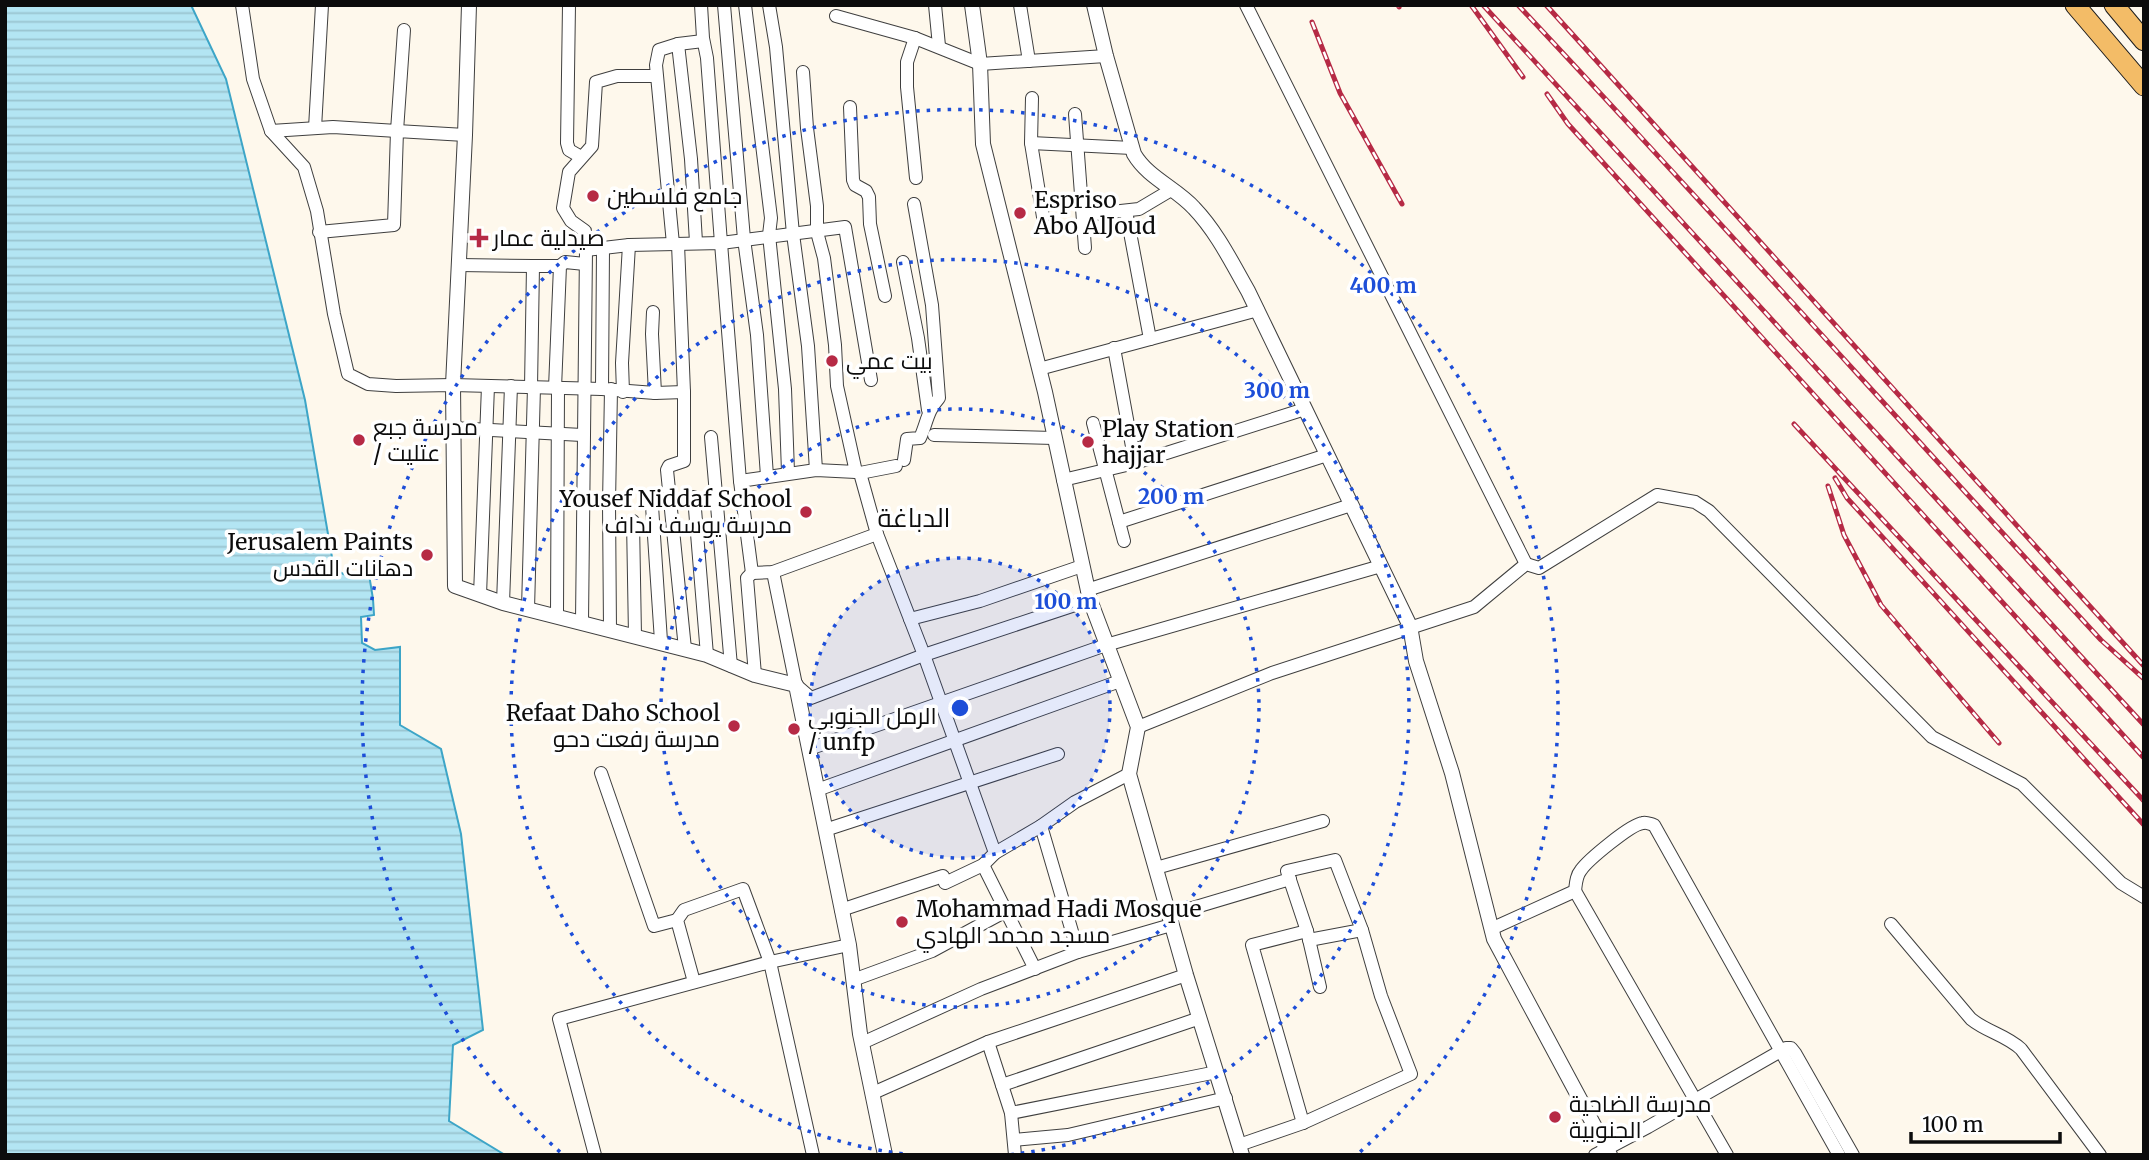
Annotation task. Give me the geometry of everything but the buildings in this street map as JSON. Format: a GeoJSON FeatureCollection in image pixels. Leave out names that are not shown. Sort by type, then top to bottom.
{"type":"FeatureCollection","features":[{"type":"Feature","properties":{"kind":"main road"},"geometry":{"type":"LineString","coordinates":[[2075,5],[2144,86]]}},
{"type":"Feature","properties":{"kind":"main road"},"geometry":{"type":"LineString","coordinates":[[2120,7],[2144,41]]}},
{"type":"Feature","properties":{"kind":"street"},"geometry":{"type":"LineString","coordinates":[[242,5],[253,79],[271,131],[304,167],[317,211],[318,232],[348,374],[368,384],[684,392]]}},
{"type":"Feature","properties":{"kind":"street"},"geometry":{"type":"LineString","coordinates":[[315,128],[322,5]]}},
{"type":"Feature","properties":{"kind":"street"},"geometry":{"type":"LineString","coordinates":[[469,5],[453,385],[455,586],[503,603],[708,655],[755,675],[796,685],[811,698],[1088,595],[1351,505]]}},
{"type":"Feature","properties":{"kind":"street"},"geometry":{"type":"LineString","coordinates":[[569,5],[567,144],[569,150],[581,157]]}},
{"type":"Feature","properties":{"kind":"street"},"geometry":{"type":"LineString","coordinates":[[701,5],[740,481],[752,573]]}},
{"type":"Feature","properties":{"kind":"street"},"geometry":{"type":"LineString","coordinates":[[724,5],[744,239],[757,335],[767,476]]}},
{"type":"Feature","properties":{"kind":"street"},"geometry":{"type":"LineString","coordinates":[[745,5],[771,218],[769,235],[785,389],[788,472]]}},
{"type":"Feature","properties":{"kind":"street"},"geometry":{"type":"LineString","coordinates":[[769,5],[781,97],[793,234],[808,346],[816,470]]}},
{"type":"Feature","properties":{"kind":"street"},"geometry":{"type":"LineString","coordinates":[[934,5],[939,46]]}},
{"type":"Feature","properties":{"kind":"street"},"geometry":{"type":"LineString","coordinates":[[972,5],[980,64],[983,145],[1039,369],[1088,595],[1138,727],[1129,774],[1185,975],[1241,1150],[1411,1074],[1381,996],[1362,929],[1335,860],[1287,871],[1308,936],[1320,987]]}},
{"type":"Feature","properties":{"kind":"street"},"geometry":{"type":"LineString","coordinates":[[1020,5],[1029,61]]}},
{"type":"Feature","properties":{"kind":"street"},"geometry":{"type":"LineString","coordinates":[[1094,5],[1132,148],[1144,167],[1188,202],[1203,218],[1258,310],[1410,626],[1416,662],[1452,773],[1494,939],[1604,1153],[1781,1051],[1791,1048],[1853,1155]]}},
{"type":"Feature","properties":{"kind":"street"},"geometry":{"type":"LineString","coordinates":[[1246,5],[1526,564],[1539,568],[1657,495],[1695,502],[1709,511],[1932,737],[2022,783],[2121,883],[2144,897]]}},
{"type":"Feature","properties":{"kind":"street"},"geometry":{"type":"LineString","coordinates":[[836,16],[939,46],[980,64],[1106,56]]}},
{"type":"Feature","properties":{"kind":"street"},"geometry":{"type":"LineString","coordinates":[[318,232],[394,225],[404,30]]}},
{"type":"Feature","properties":{"kind":"street"},"geometry":{"type":"LineString","coordinates":[[915,38],[907,62],[907,87],[916,178]]}},
{"type":"Feature","properties":{"kind":"street"},"geometry":{"type":"LineString","coordinates":[[685,649],[667,470],[670,466],[684,461],[684,392],[676,244],[656,76],[659,50],[703,41]]}},
{"type":"Feature","properties":{"kind":"street"},"geometry":{"type":"LineString","coordinates":[[678,44],[691,159],[696,242]]}},
{"type":"Feature","properties":{"kind":"street"},"geometry":{"type":"LineString","coordinates":[[803,72],[817,206],[817,232],[824,258],[835,345],[837,386],[858,473],[877,534],[911,619],[995,853]]}},
{"type":"Feature","properties":{"kind":"street"},"geometry":{"type":"LineString","coordinates":[[582,622],[586,250],[585,231],[566,215],[563,208],[566,180],[569,172],[592,146],[596,82],[617,76],[656,76]]}},
{"type":"Feature","properties":{"kind":"street"},"geometry":{"type":"LineString","coordinates":[[1032,98],[1031,143],[1043,217]]}},
{"type":"Feature","properties":{"kind":"street"},"geometry":{"type":"LineString","coordinates":[[850,107],[853,180],[869,197],[870,224],[885,296]]}},
{"type":"Feature","properties":{"kind":"street"},"geometry":{"type":"LineString","coordinates":[[1075,114],[1085,248]]}},
{"type":"Feature","properties":{"kind":"street"},"geometry":{"type":"LineString","coordinates":[[271,131],[315,128],[465,135]]}},
{"type":"Feature","properties":{"kind":"street"},"geometry":{"type":"LineString","coordinates":[[1031,143],[1132,148]]}},
{"type":"Feature","properties":{"kind":"street"},"geometry":{"type":"LineString","coordinates":[[1084,215],[1139,209],[1171,190]]}},
{"type":"Feature","properties":{"kind":"street"},"geometry":{"type":"LineString","coordinates":[[914,204],[932,305],[939,398],[928,410]]}},
{"type":"Feature","properties":{"kind":"street"},"geometry":{"type":"LineString","coordinates":[[1126,211],[1150,339]]}},
{"type":"Feature","properties":{"kind":"street"},"geometry":{"type":"LineString","coordinates":[[586,250],[629,245],[721,243],[870,224]]}},
{"type":"Feature","properties":{"kind":"street"},"geometry":{"type":"LineString","coordinates":[[845,227],[871,380]]}},
{"type":"Feature","properties":{"kind":"street"},"geometry":{"type":"LineString","coordinates":[[612,390],[622,363],[629,245]]}},
{"type":"Feature","properties":{"kind":"street"},"geometry":{"type":"LineString","coordinates":[[603,248],[612,390],[608,504],[610,629]]}},
{"type":"Feature","properties":{"kind":"street"},"geometry":{"type":"LineString","coordinates":[[557,615],[556,388],[560,267],[565,262],[585,264]]}},
{"type":"Feature","properties":{"kind":"street"},"geometry":{"type":"LineString","coordinates":[[740,481],[816,470],[858,473],[900,463],[907,439],[920,438],[926,425],[928,410],[918,338],[902,262]]}},
{"type":"Feature","properties":{"kind":"street"},"geometry":{"type":"LineString","coordinates":[[459,265],[560,267]]}},
{"type":"Feature","properties":{"kind":"street"},"geometry":{"type":"LineString","coordinates":[[528,609],[533,266]]}},
{"type":"Feature","properties":{"kind":"street"},"geometry":{"type":"LineString","coordinates":[[1039,369],[1258,310]]}},
{"type":"Feature","properties":{"kind":"street"},"geometry":{"type":"LineString","coordinates":[[653,312],[655,393]]}},
{"type":"Feature","properties":{"kind":"street"},"geometry":{"type":"LineString","coordinates":[[1114,348],[1135,463]]}},
{"type":"Feature","properties":{"kind":"street"},"geometry":{"type":"LineString","coordinates":[[480,595],[488,386]]}},
{"type":"Feature","properties":{"kind":"street"},"geometry":{"type":"LineString","coordinates":[[503,603],[511,386]]}},
{"type":"Feature","properties":{"kind":"street"},"geometry":{"type":"LineString","coordinates":[[1063,480],[1135,463],[1305,409]]}},
{"type":"Feature","properties":{"kind":"street"},"geometry":{"type":"LineString","coordinates":[[1093,423],[1124,541]]}},
{"type":"Feature","properties":{"kind":"street"},"geometry":{"type":"LineString","coordinates":[[453,428],[582,435]]}},
{"type":"Feature","properties":{"kind":"street"},"geometry":{"type":"LineString","coordinates":[[934,435],[1054,438]]}},
{"type":"Feature","properties":{"kind":"street"},"geometry":{"type":"LineString","coordinates":[[710,437],[731,666]]}},
{"type":"Feature","properties":{"kind":"street"},"geometry":{"type":"LineString","coordinates":[[1119,522],[1327,455]]}},
{"type":"Feature","properties":{"kind":"street"},"geometry":{"type":"LineString","coordinates":[[694,497],[708,655]]}},
{"type":"Feature","properties":{"kind":"street"},"geometry":{"type":"LineString","coordinates":[[652,506],[661,641]]}},
{"type":"Feature","properties":{"kind":"street"},"geometry":{"type":"LineString","coordinates":[[634,521],[635,636]]}},
{"type":"Feature","properties":{"kind":"street"},"geometry":{"type":"LineString","coordinates":[[755,675],[747,578],[752,573],[773,572],[877,534]]}},
{"type":"Feature","properties":{"kind":"street"},"geometry":{"type":"LineString","coordinates":[[1138,727],[1272,673],[1474,607],[1526,564]]}},
{"type":"Feature","properties":{"kind":"street"},"geometry":{"type":"LineString","coordinates":[[911,619],[1003,594],[1082,566]]}},
{"type":"Feature","properties":{"kind":"street"},"geometry":{"type":"LineString","coordinates":[[809,749],[1106,645],[1381,566]]}},
{"type":"Feature","properties":{"kind":"street"},"geometry":{"type":"LineString","coordinates":[[773,572],[849,945],[862,1043],[885,1155]]}},
{"type":"Feature","properties":{"kind":"street"},"geometry":{"type":"LineString","coordinates":[[817,790],[1120,681]]}},
{"type":"Feature","properties":{"kind":"street"},"geometry":{"type":"LineString","coordinates":[[825,830],[1058,754]]}},
{"type":"Feature","properties":{"kind":"street"},"geometry":{"type":"LineString","coordinates":[[601,773],[654,926],[677,920],[684,910],[743,889],[770,961],[813,1155]]}},
{"type":"Feature","properties":{"kind":"street"},"geometry":{"type":"LineString","coordinates":[[841,910],[943,876],[945,883],[983,865],[995,853],[1075,802],[1129,774]]}},
{"type":"Feature","properties":{"kind":"street"},"geometry":{"type":"LineString","coordinates":[[1156,868],[1323,821]]}},
{"type":"Feature","properties":{"kind":"street"},"geometry":{"type":"LineString","coordinates":[[1727,1155],[1575,891],[1581,869],[1631,828],[1643,823],[1654,825],[1839,1155]]}},
{"type":"Feature","properties":{"kind":"street"},"geometry":{"type":"LineString","coordinates":[[1041,826],[1078,952]]}},
{"type":"Feature","properties":{"kind":"street"},"geometry":{"type":"LineString","coordinates":[[983,865],[1035,969]]}},
{"type":"Feature","properties":{"kind":"street"},"geometry":{"type":"LineString","coordinates":[[862,1043],[981,989],[1078,952],[1290,879]]}},
{"type":"Feature","properties":{"kind":"street"},"geometry":{"type":"LineString","coordinates":[[1491,929],[1575,891]]}},
{"type":"Feature","properties":{"kind":"street"},"geometry":{"type":"LineString","coordinates":[[853,980],[932,951],[1006,911]]}},
{"type":"Feature","properties":{"kind":"street"},"geometry":{"type":"LineString","coordinates":[[677,920],[694,982]]}},
{"type":"Feature","properties":{"kind":"street"},"geometry":{"type":"LineString","coordinates":[[1891,924],[1971,1019],[1983,1028],[2010,1039],[2021,1049],[2100,1155]]}},
{"type":"Feature","properties":{"kind":"street"},"geometry":{"type":"LineString","coordinates":[[1303,1123],[1252,945],[1362,929]]}},
{"type":"Feature","properties":{"kind":"street"},"geometry":{"type":"LineString","coordinates":[[595,1155],[559,1018],[770,961],[849,945]]}},
{"type":"Feature","properties":{"kind":"street"},"geometry":{"type":"LineString","coordinates":[[873,1093],[988,1042],[1185,975]]}},
{"type":"Feature","properties":{"kind":"street"},"geometry":{"type":"LineString","coordinates":[[1002,1084],[1200,1018]]}},
{"type":"Feature","properties":{"kind":"street"},"geometry":{"type":"LineString","coordinates":[[988,1042],[1011,1113],[1015,1155]]}},
{"type":"Feature","properties":{"kind":"street"},"geometry":{"type":"LineString","coordinates":[[1011,1113],[1217,1072]]}},
{"type":"Feature","properties":{"kind":"street"},"geometry":{"type":"LineString","coordinates":[[1014,1140],[1068,1135],[1226,1098]]}},
{"type":"Feature","properties":{"kind":"water"},"geometry":{"type":"Polygon","coordinates":[[[5,5],[191,5],[226,79],[305,400],[334,569],[347,576],[368,568],[374,615],[361,617],[362,643],[375,650],[400,647],[400,725],[441,749],[461,834],[483,1030],[453,1045],[449,1121],[505,1155],[5,1155],[5,5]]]}},
{"type":"Feature","properties":{"kind":"railway"},"geometry":{"type":"LineString","coordinates":[[1471,5],[1523,77]]}},
{"type":"Feature","properties":{"kind":"railway"},"geometry":{"type":"LineString","coordinates":[[1483,5],[2144,725]]}},
{"type":"Feature","properties":{"kind":"railway"},"geometry":{"type":"LineString","coordinates":[[1518,5],[2101,640],[2144,679]]}},
{"type":"Feature","properties":{"kind":"railway"},"geometry":{"type":"LineString","coordinates":[[1546,5],[2144,666]]}},
{"type":"Feature","properties":{"kind":"railway"},"geometry":{"type":"LineString","coordinates":[[1312,22],[1340,93],[1402,204]]}},
{"type":"Feature","properties":{"kind":"railway"},"geometry":{"type":"LineString","coordinates":[[1547,94],[1568,124],[2144,758]]}},
{"type":"Feature","properties":{"kind":"railway"},"geometry":{"type":"LineString","coordinates":[[1794,424],[2144,801]]}},
{"type":"Feature","properties":{"kind":"railway"},"geometry":{"type":"LineString","coordinates":[[1835,478],[1847,498],[2144,825]]}},
{"type":"Feature","properties":{"kind":"railway"},"geometry":{"type":"LineString","coordinates":[[1828,486],[1844,535],[1881,605],[1999,743]]}},
{"type":"Feature","properties":{"kind":"place","name":"جامع فلسطين"},"geometry":{"type":"Point","coordinates":[593,196]}},
{"type":"Feature","properties":{"kind":"place","name":"Espriso Abo AlJoud"},"geometry":{"type":"Point","coordinates":[1020,213]}},
{"type":"Feature","properties":{"kind":"place","name":"صيدلية عمار"},"geometry":{"type":"Point","coordinates":[479,238]}},
{"type":"Feature","properties":{"kind":"place","name":"بيت عمي"},"geometry":{"type":"Point","coordinates":[832,361]}},
{"type":"Feature","properties":{"kind":"place","name":"مدرسة جبع / عتليت"},"geometry":{"type":"Point","coordinates":[359,440]}},
{"type":"Feature","properties":{"kind":"place","name":"Play Station hajjar"},"geometry":{"type":"Point","coordinates":[1088,442]}},
{"type":"Feature","properties":{"kind":"place","name":"Yousef Niddaf School مدرسة يوسف نداف"},"geometry":{"type":"Point","coordinates":[806,512]}},
{"type":"Feature","properties":{"kind":"place","name":"Jerusalem Paints دهانات القدس"},"geometry":{"type":"Point","coordinates":[427,555]}},
{"type":"Feature","properties":{"kind":"place","name":"Refaat Daho School مدرسة رفعت دحو"},"geometry":{"type":"Point","coordinates":[734,726]}},
{"type":"Feature","properties":{"kind":"place","name":"الرمل الجنوبي / unfp"},"geometry":{"type":"Point","coordinates":[794,729]}},
{"type":"Feature","properties":{"kind":"place","name":"Mohammad Hadi Mosque مسجد محمد الهادي"},"geometry":{"type":"Point","coordinates":[902,922]}},
{"type":"Feature","properties":{"kind":"place","name":"مدرسة الضاحية الجنوبية"},"geometry":{"type":"Point","coordinates":[1555,1117]}},
{"type":"Feature","properties":{"kind":"district","name":"الدباغة"},"geometry":{"type":"Point","coordinates":[914,518]}}]}
